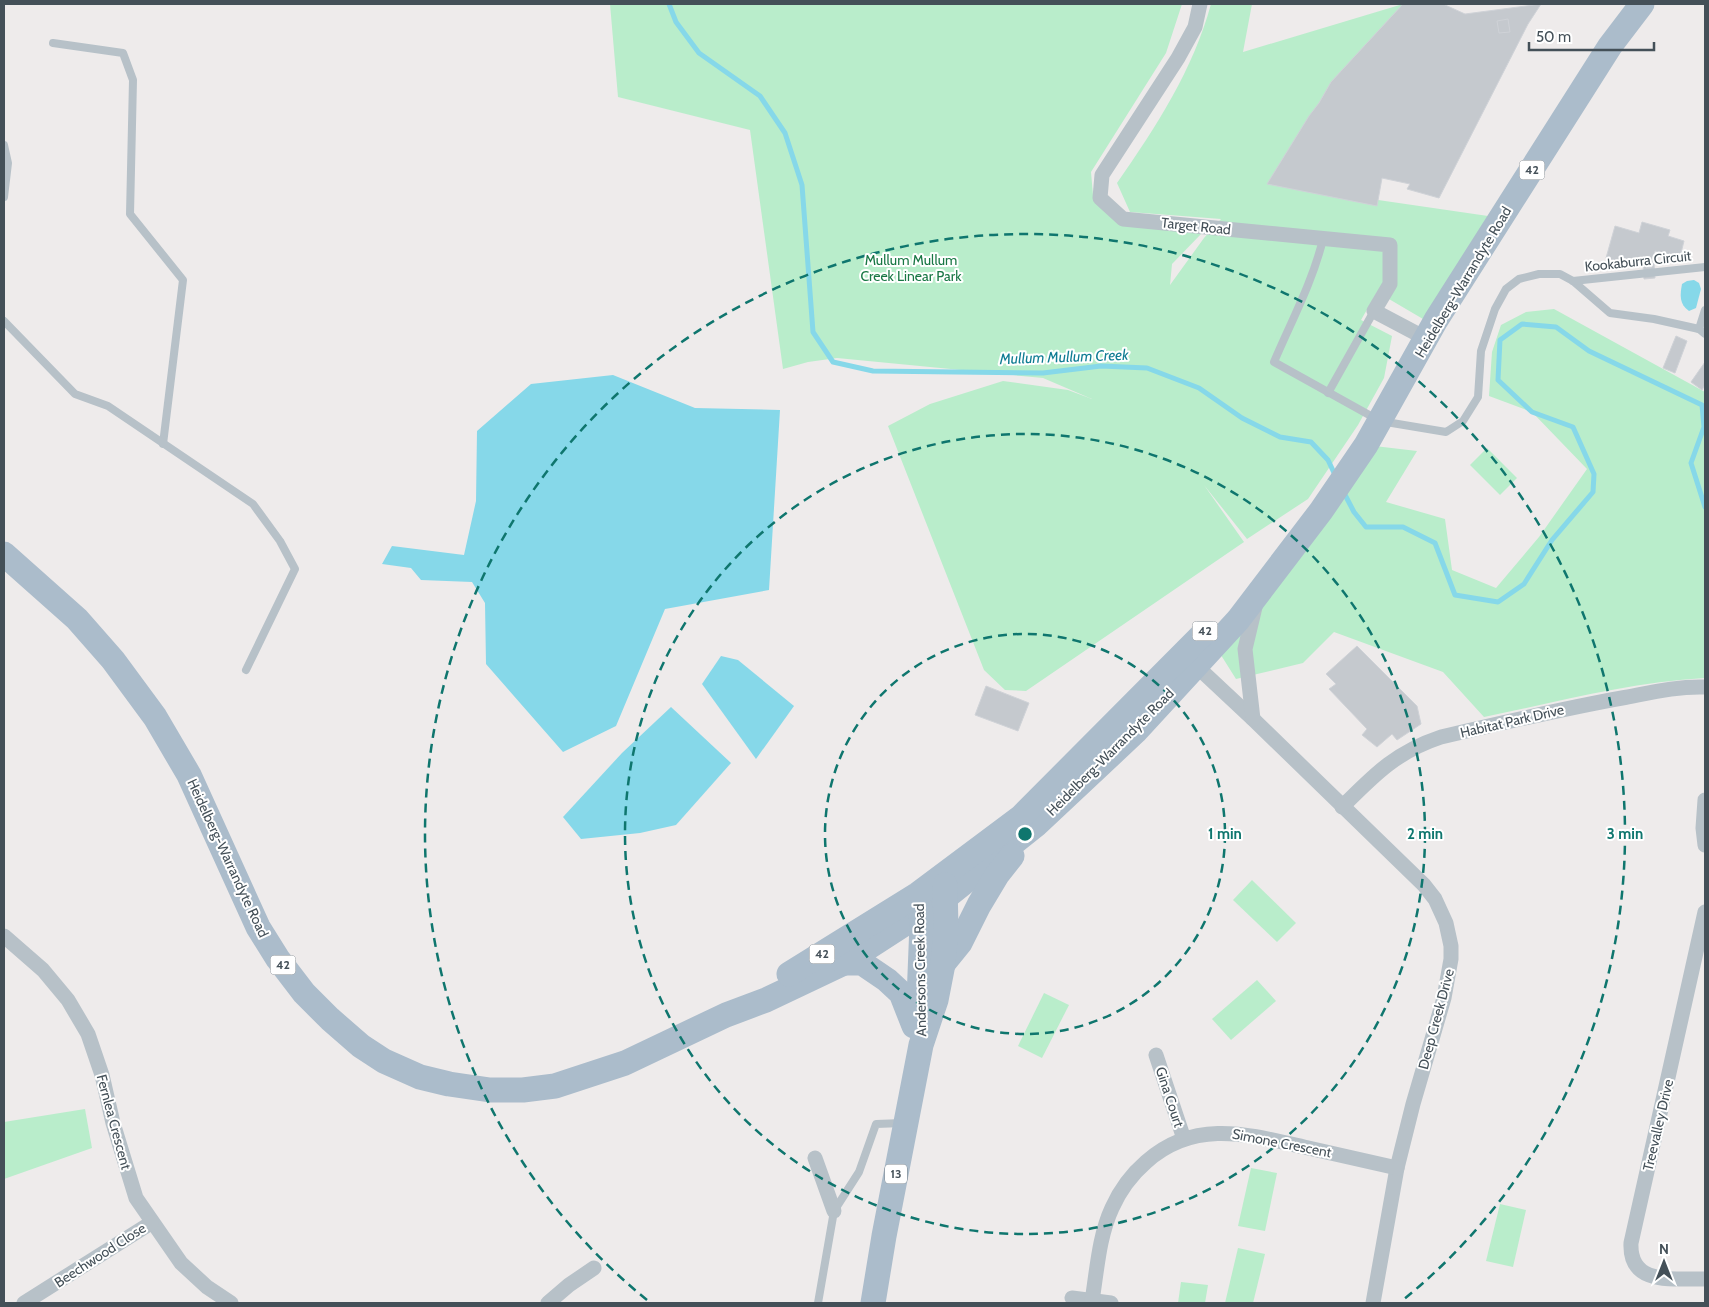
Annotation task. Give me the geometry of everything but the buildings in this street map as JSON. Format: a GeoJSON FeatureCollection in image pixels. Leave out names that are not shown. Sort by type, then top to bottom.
{"type":"FeatureCollection","features":[{"type":"Feature","properties":{"kind":"main road","name":"Heidelberg-Warrandyte Road"},"geometry":{"type":"LineString","coordinates":[[945,886],[1190,660],[1238,620],[1321,511],[1366,445],[1436,320],[1610,46],[1642,4]]}},
{"type":"Feature","properties":{"kind":"main road","name":"Heidelberg-Warrandyte Road"},"geometry":{"type":"LineString","coordinates":[[4,554],[77,619],[113,660],[156,717],[189,775],[258,927],[278,959],[304,993],[361,1046],[384,1061],[420,1077],[449,1084],[490,1090],[523,1090],[555,1086],[625,1063],[726,1014],[920,904]]}},
{"type":"Feature","properties":{"kind":"main road","name":"Heidelberg-Warrandyte Road"},"geometry":{"type":"LineString","coordinates":[[726,1014],[766,1000],[844,964],[920,904],[1036,824],[1135,732],[1242,592],[1285,560]]}},
{"type":"Feature","properties":{"kind":"main road"},"geometry":{"type":"LineString","coordinates":[[943,964],[960,943],[997,875],[1036,824]]}},
{"type":"Feature","properties":{"kind":"main road","name":"Andersons Creek Road"},"geometry":{"type":"LineString","coordinates":[[873,1303],[921,1045],[936,1000],[943,964],[946,927],[945,886]]}},
{"type":"Feature","properties":{"kind":"main road","name":"Andersons Creek Road"},"geometry":{"type":"LineString","coordinates":[[920,904],[919,999],[921,1045]]}},
{"type":"Feature","properties":{"kind":"main road"},"geometry":{"type":"LineString","coordinates":[[844,964],[862,964],[888,980],[901,993],[921,1045]]}},
{"type":"Feature","properties":{"kind":"street","name":"Target Road"},"geometry":{"type":"LineString","coordinates":[[1200,4],[1195,27],[1178,58],[1102,175],[1100,198],[1123,219],[1390,245],[1390,284],[1374,311]]}},
{"type":"Feature","properties":{"kind":"street"},"geometry":{"type":"LineString","coordinates":[[1374,311],[1427,339]]}},
{"type":"Feature","properties":{"kind":"street"},"geometry":{"type":"LineString","coordinates":[[1253,718],[1245,649],[1258,594]]}},
{"type":"Feature","properties":{"kind":"street","name":"Deep Creek Drive"},"geometry":{"type":"LineString","coordinates":[[1190,660],[1253,718],[1424,885],[1442,912],[1446,924],[1451,946],[1449,976],[1397,1168],[1373,1303]]}},
{"type":"Feature","properties":{"kind":"street","name":"Habitat Park Drive"},"geometry":{"type":"LineString","coordinates":[[1342,807],[1386,765],[1411,748],[1425,742],[1557,710],[1658,691],[1705,687]]}},
{"type":"Feature","properties":{"kind":"street"},"geometry":{"type":"LineString","coordinates":[[1705,800],[1703,828],[1705,845]]}},
{"type":"Feature","properties":{"kind":"street","name":"Treevalley Drive"},"geometry":{"type":"LineString","coordinates":[[1705,912],[1631,1243],[1633,1261],[1639,1270],[1647,1275],[1705,1279]]}},
{"type":"Feature","properties":{"kind":"street","name":"Fernlea Crescent"},"geometry":{"type":"LineString","coordinates":[[4,936],[43,970],[68,1000],[88,1034],[102,1075],[113,1122],[136,1198],[151,1222],[182,1263],[207,1287],[231,1303]]}},
{"type":"Feature","properties":{"kind":"street","name":"Gina Court"},"geometry":{"type":"LineString","coordinates":[[1156,1055],[1184,1139]]}},
{"type":"Feature","properties":{"kind":"street","name":"Simone Crescent"},"geometry":{"type":"LineString","coordinates":[[1092,1300],[1103,1237],[1117,1197],[1135,1172],[1171,1144],[1184,1139],[1217,1132],[1245,1134],[1397,1168]]}},
{"type":"Feature","properties":{"kind":"street"},"geometry":{"type":"LineString","coordinates":[[815,1158],[834,1211]]}},
{"type":"Feature","properties":{"kind":"street","name":"Beechwood Close"},"geometry":{"type":"LineString","coordinates":[[24,1303],[151,1222]]}},
{"type":"Feature","properties":{"kind":"street"},"geometry":{"type":"LineString","coordinates":[[548,1303],[569,1285],[594,1268]]}},
{"type":"Feature","properties":{"kind":"street"},"geometry":{"type":"LineString","coordinates":[[1072,1298],[1111,1303]]}},
{"type":"Feature","properties":{"kind":"lane"},"geometry":{"type":"LineString","coordinates":[[53,44],[124,53],[133,80],[130,214],[183,280],[163,444]]}},
{"type":"Feature","properties":{"kind":"lane"},"geometry":{"type":"LineString","coordinates":[[4,145],[8,163],[4,197]]}},
{"type":"Feature","properties":{"kind":"lane"},"geometry":{"type":"LineString","coordinates":[[1322,239],[1319,253],[1274,362],[1380,421],[1446,432],[1463,420],[1478,397],[1482,351],[1495,309],[1506,289],[1519,279],[1540,274],[1560,274],[1572,281]]}},
{"type":"Feature","properties":{"kind":"lane","name":"Kookaburra Circuit"},"geometry":{"type":"LineString","coordinates":[[1572,281],[1705,267]]}},
{"type":"Feature","properties":{"kind":"lane","name":"Kookaburra Circuit"},"geometry":{"type":"LineString","coordinates":[[1572,281],[1610,313],[1654,320],[1702,332]]}},
{"type":"Feature","properties":{"kind":"lane"},"geometry":{"type":"LineString","coordinates":[[1702,332],[1705,310]]}},
{"type":"Feature","properties":{"kind":"lane"},"geometry":{"type":"LineString","coordinates":[[1328,392],[1374,311]]}},
{"type":"Feature","properties":{"kind":"lane"},"geometry":{"type":"LineString","coordinates":[[4,321],[75,394],[108,406],[253,504],[280,541],[295,568],[246,670]]}},
{"type":"Feature","properties":{"kind":"lane"},"geometry":{"type":"LineString","coordinates":[[818,1303],[834,1211],[859,1172],[876,1124],[906,1123]]}},
{"type":"Feature","properties":{"kind":"green space","name":"Mullum Mullum Creek Linear Park"},"geometry":{"type":"Polygon","coordinates":[[[610,4],[1182,4],[1166,53],[1091,172],[1093,195],[1119,223],[1203,232],[1172,264],[1170,285],[1204,238],[1221,219],[1130,212],[1117,183],[1146,141],[1184,75],[1211,4],[1252,4],[1243,52],[1403,4],[1331,82],[1268,184],[1488,216],[1423,319],[1377,292],[1361,320],[1392,336],[1384,378],[1358,425],[1308,499],[1247,539],[1204,485],[1244,542],[1026,691],[1005,690],[984,670],[888,426],[930,404],[1003,381],[1068,390],[1092,399],[1043,378],[837,358],[808,362],[783,369],[750,130],[618,97],[610,4]]]}},
{"type":"Feature","properties":{"kind":"green space"},"geometry":{"type":"Polygon","coordinates":[[[1554,309],[1705,392],[1705,678],[1622,688],[1484,717],[1443,672],[1334,632],[1303,663],[1236,679],[1219,652],[1366,445],[1417,451],[1386,502],[1445,519],[1452,570],[1496,588],[1539,537],[1587,469],[1532,412],[1489,396],[1492,352],[1501,325],[1526,312],[1554,309]]]}},
{"type":"Feature","properties":{"kind":"green space"},"geometry":{"type":"Polygon","coordinates":[[[1487,448],[1517,478],[1500,495],[1470,465],[1487,448]]]}},
{"type":"Feature","properties":{"kind":"green space"},"geometry":{"type":"Polygon","coordinates":[[[1252,880],[1296,923],[1277,942],[1233,900],[1252,880]]]}},
{"type":"Feature","properties":{"kind":"green space"},"geometry":{"type":"Polygon","coordinates":[[[1257,980],[1276,1001],[1231,1040],[1212,1019],[1257,980]]]}},
{"type":"Feature","properties":{"kind":"green space"},"geometry":{"type":"Polygon","coordinates":[[[1044,993],[1069,1005],[1042,1058],[1018,1046],[1044,993]]]}},
{"type":"Feature","properties":{"kind":"green space"},"geometry":{"type":"Polygon","coordinates":[[[85,1109],[92,1148],[4,1179],[4,1122],[85,1109]]]}},
{"type":"Feature","properties":{"kind":"green space"},"geometry":{"type":"Polygon","coordinates":[[[1251,1168],[1277,1173],[1265,1231],[1238,1226],[1251,1168]]]}},
{"type":"Feature","properties":{"kind":"green space"},"geometry":{"type":"Polygon","coordinates":[[[1500,1204],[1526,1210],[1513,1267],[1486,1261],[1500,1204]]]}},
{"type":"Feature","properties":{"kind":"green space"},"geometry":{"type":"Polygon","coordinates":[[[1238,1248],[1265,1254],[1253,1303],[1225,1303],[1238,1248]]]}},
{"type":"Feature","properties":{"kind":"green space"},"geometry":{"type":"Polygon","coordinates":[[[1181,1282],[1208,1285],[1205,1303],[1178,1303],[1181,1282]]]}},
{"type":"Feature","properties":{"kind":"water"},"geometry":{"type":"Polygon","coordinates":[[[1694,280],[1699,283],[1701,289],[1696,308],[1689,311],[1683,305],[1681,288],[1682,284],[1694,280]]]}},
{"type":"Feature","properties":{"kind":"water"},"geometry":{"type":"Polygon","coordinates":[[[613,375],[695,408],[780,410],[769,590],[665,609],[616,726],[563,752],[486,664],[485,603],[472,582],[421,580],[411,568],[382,564],[392,546],[464,555],[476,501],[477,431],[531,384],[613,375]]]}},
{"type":"Feature","properties":{"kind":"water"},"geometry":{"type":"Polygon","coordinates":[[[721,656],[738,660],[794,706],[756,759],[702,684],[721,656]]]}},
{"type":"Feature","properties":{"kind":"water"},"geometry":{"type":"Polygon","coordinates":[[[671,707],[731,763],[676,825],[640,833],[581,839],[563,817],[622,753],[671,707]]]}},
{"type":"Feature","properties":{"kind":"waterway","name":"Mullum Mullum Creek"},"geometry":{"type":"LineString","coordinates":[[669,4],[676,22],[699,53],[760,96],[785,133],[802,185],[813,332],[833,362],[873,371],[1043,373],[1101,366],[1147,368],[1199,388],[1242,418],[1280,437],[1311,442],[1328,460],[1336,477]]}},
{"type":"Feature","properties":{"kind":"waterway","name":"Mullum Mullum Creek"},"geometry":{"type":"LineString","coordinates":[[1343,491],[1354,512],[1366,527],[1403,527],[1435,543],[1455,595],[1498,602],[1524,584],[1552,540],[1593,492],[1594,474],[1573,427],[1532,412],[1498,380],[1500,340],[1522,324],[1556,327],[1589,351],[1702,405],[1704,427],[1691,463],[1705,507]]}}]}
